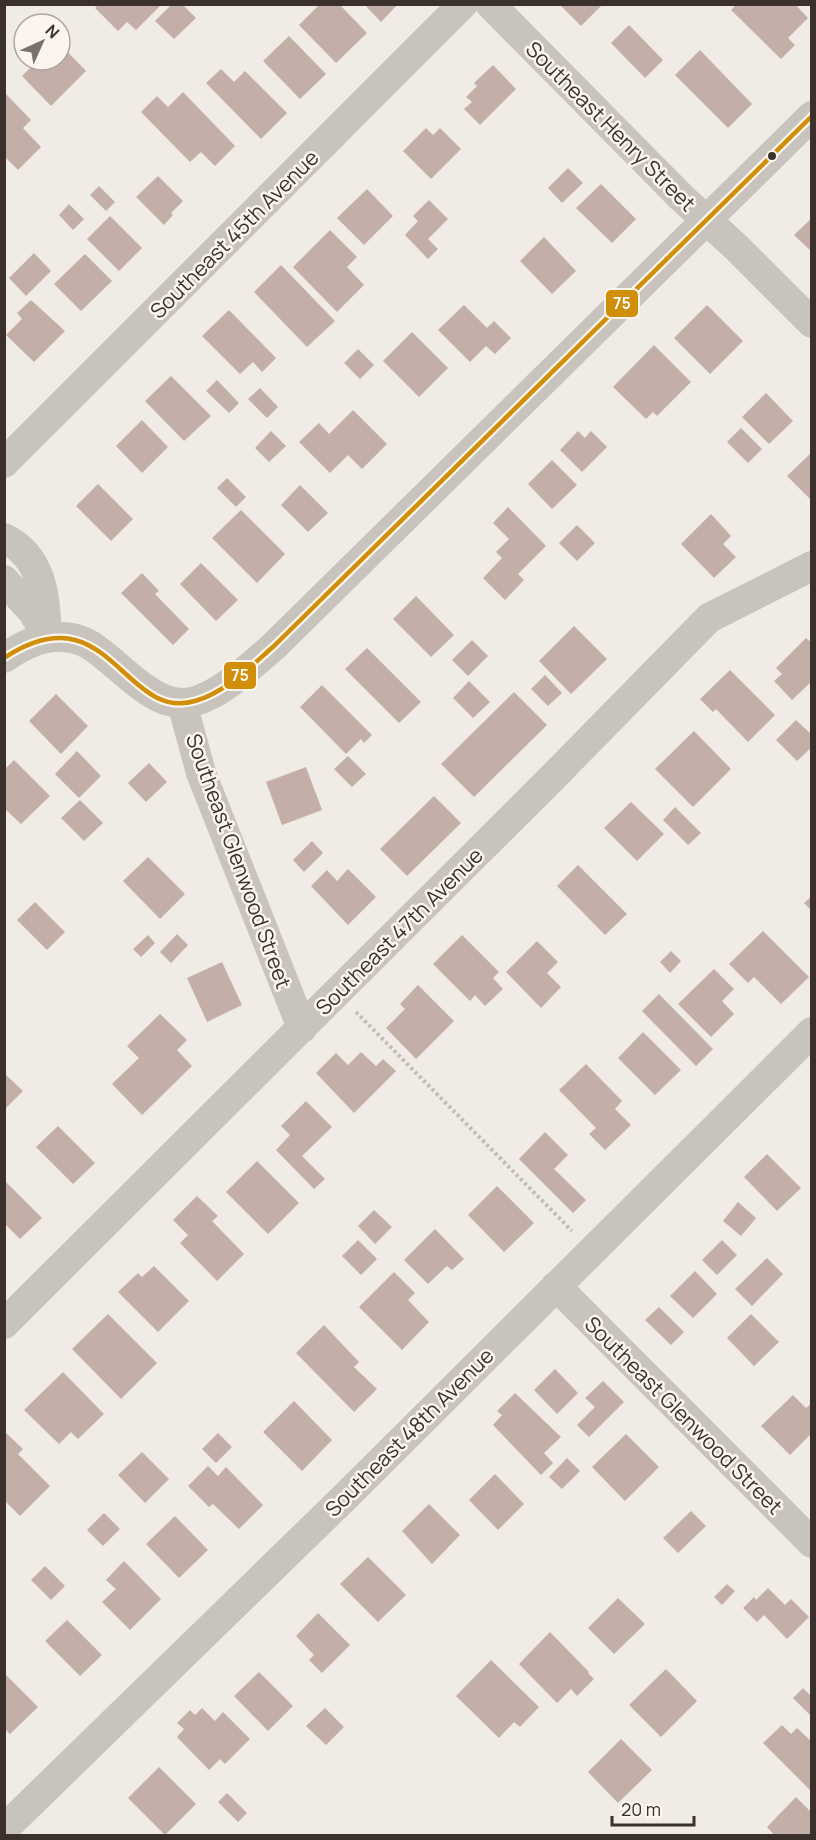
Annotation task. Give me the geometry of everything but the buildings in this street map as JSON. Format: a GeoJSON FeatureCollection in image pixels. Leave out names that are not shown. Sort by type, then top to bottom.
{"type":"FeatureCollection","features":[{"type":"Feature","properties":{"kind":"street","name":"Southeast 45th Avenue"},"geometry":{"type":"LineString","coordinates":[[4,463],[463,4]]}},
{"type":"Feature","properties":{"kind":"street","name":"Southeast Henry Street"},"geometry":{"type":"LineString","coordinates":[[490,4],[812,323]]}},
{"type":"Feature","properties":{"kind":"street"},"geometry":{"type":"LineString","coordinates":[[4,658],[17,649],[47,637],[73,639],[88,644],[154,696],[182,703],[197,700],[226,685],[274,646],[812,116]]}},
{"type":"Feature","properties":{"kind":"street"},"geometry":{"type":"LineString","coordinates":[[4,538],[12,542],[29,558],[39,576],[44,592],[47,637]]}},
{"type":"Feature","properties":{"kind":"street","name":"Southeast 47th Avenue"},"geometry":{"type":"LineString","coordinates":[[4,1324],[709,618],[812,566]]}},
{"type":"Feature","properties":{"kind":"street"},"geometry":{"type":"LineString","coordinates":[[4,580],[33,612],[47,637]]}},
{"type":"Feature","properties":{"kind":"street","name":"Southeast Glenwood Street"},"geometry":{"type":"LineString","coordinates":[[182,703],[201,772],[302,1028]]}},
{"type":"Feature","properties":{"kind":"street","name":"Southeast 48th Avenue"},"geometry":{"type":"LineString","coordinates":[[4,1829],[347,1496],[580,1262],[808,1045]]}},
{"type":"Feature","properties":{"kind":"street","name":"Southeast Glenwood Street"},"geometry":{"type":"LineString","coordinates":[[556,1286],[812,1544]]}},
{"type":"Feature","properties":{"kind":"path"},"geometry":{"type":"LineString","coordinates":[[340,990],[351,1007],[572,1230],[580,1262]]}},
{"type":"Feature","properties":{"kind":"transit line","name":"75"},"geometry":{"type":"LineString","coordinates":[[4,658],[39,641],[68,639],[92,647],[150,693],[170,702],[195,701],[228,685],[274,646],[812,116]]}}]}
